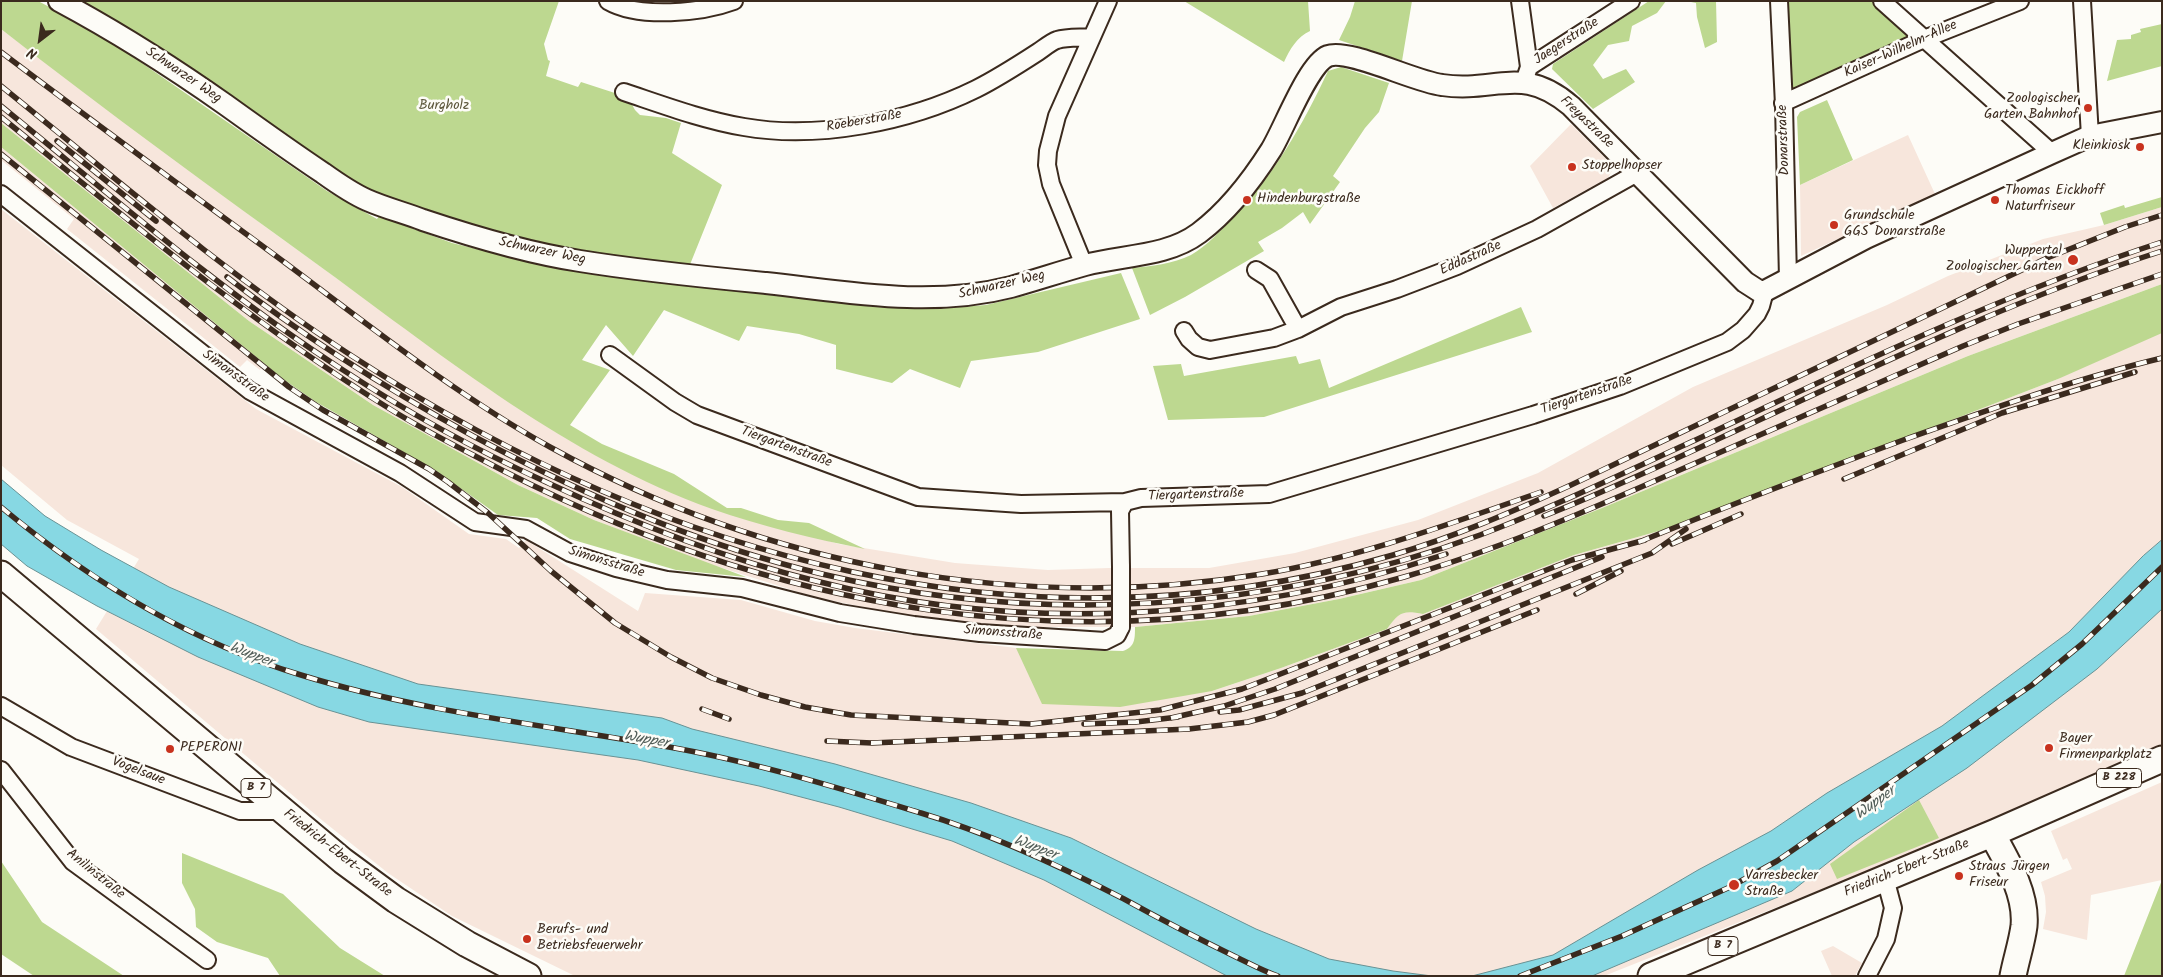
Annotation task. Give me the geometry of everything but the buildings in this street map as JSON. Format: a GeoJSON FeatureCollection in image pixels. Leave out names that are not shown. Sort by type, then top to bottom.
{"type":"FeatureCollection","features":[{"type":"Feature","properties":{"kind":"main road","name":"Friedrich-Ebert-Straße"},"geometry":{"type":"LineString","coordinates":[[1,574],[343,861],[396,900],[467,944],[528,976]]}},
{"type":"Feature","properties":{"kind":"main road","name":"Friedrich-Ebert-Straße"},"geometry":{"type":"LineString","coordinates":[[1652,976],[1992,834],[2162,759]]}},
{"type":"Feature","properties":{"kind":"main road"},"geometry":{"type":"LineString","coordinates":[[1992,834],[2007,863],[2023,904],[2024,926],[2012,976]]}},
{"type":"Feature","properties":{"kind":"street","name":"Schwarzer Weg"},"geometry":{"type":"LineString","coordinates":[[59,1],[116,31],[223,102],[293,153],[367,200],[486,240],[576,260],[900,298],[957,297],[1008,288],[1084,265]]}},
{"type":"Feature","properties":{"kind":"street"},"geometry":{"type":"LineString","coordinates":[[608,1],[628,9],[659,12],[695,11],[734,1]]}},
{"type":"Feature","properties":{"kind":"street"},"geometry":{"type":"LineString","coordinates":[[1108,1],[1057,116],[1050,136],[1047,165],[1050,184],[1084,265],[1159,251],[1180,245],[1210,224],[1263,162],[1274,146],[1311,72],[1320,61],[1329,56],[1335,54],[1355,58],[1441,85],[1470,86],[1527,75],[1520,1]]}},
{"type":"Feature","properties":{"kind":"street","name":"Jaegerstraße"},"geometry":{"type":"LineString","coordinates":[[1527,75],[1631,1]]}},
{"type":"Feature","properties":{"kind":"street","name":"Donarstraße"},"geometry":{"type":"LineString","coordinates":[[1780,1],[1788,278]]}},
{"type":"Feature","properties":{"kind":"street"},"geometry":{"type":"LineString","coordinates":[[1882,1],[2052,153]]}},
{"type":"Feature","properties":{"kind":"street","name":"Kaiser-Wilhelm-Allee"},"geometry":{"type":"LineString","coordinates":[[1784,103],[1924,39],[2020,1]]}},
{"type":"Feature","properties":{"kind":"street"},"geometry":{"type":"LineString","coordinates":[[2082,1],[2090,136]]}},
{"type":"Feature","properties":{"kind":"street","name":"Roeberstraße"},"geometry":{"type":"LineString","coordinates":[[624,92],[713,121],[746,128],[797,131],[849,127],[897,118],[945,102],[976,89],[1007,72],[1057,40],[1092,37]]}},
{"type":"Feature","properties":{"kind":"street","name":"Freyastraße"},"geometry":{"type":"LineString","coordinates":[[1527,75],[1543,87],[1560,96],[1745,282],[1758,291],[1765,291]]}},
{"type":"Feature","properties":{"kind":"street"},"geometry":{"type":"LineString","coordinates":[[1765,291],[1866,238],[2090,136],[2162,122]]}},
{"type":"Feature","properties":{"kind":"street","name":"Eddastraße"},"geometry":{"type":"LineString","coordinates":[[1184,331],[1189,339],[1198,347],[1210,350],[1274,338],[1298,330],[1341,307],[1397,289],[1473,259],[1537,228],[1637,173]]}},
{"type":"Feature","properties":{"kind":"street","name":"Simonsstraße"},"geometry":{"type":"LineString","coordinates":[[1,194],[250,391],[400,473],[475,522],[526,529],[570,553],[616,568],[667,580],[742,588],[810,607],[875,619],[980,633],[1105,641],[1117,635],[1121,627],[1120,511],[1125,502]]}},
{"type":"Feature","properties":{"kind":"street"},"geometry":{"type":"LineString","coordinates":[[1256,270],[1270,280],[1298,330]]}},
{"type":"Feature","properties":{"kind":"street","name":"Tiergartenstraße"},"geometry":{"type":"LineString","coordinates":[[610,355],[675,402],[697,415],[918,497],[1021,504],[1125,502],[1141,498],[1269,494],[1533,415],[1620,386],[1727,342],[1744,330],[1757,314],[1765,291]]}},
{"type":"Feature","properties":{"kind":"street","name":"Vogelsaue"},"geometry":{"type":"LineString","coordinates":[[1,706],[71,747],[240,811],[284,811]]}},
{"type":"Feature","properties":{"kind":"street","name":"Anilinstraße"},"geometry":{"type":"LineString","coordinates":[[1,770],[73,862],[207,960]]}},
{"type":"Feature","properties":{"kind":"street"},"geometry":{"type":"LineString","coordinates":[[1867,976],[1886,939],[1893,908],[1885,878]]}},
{"type":"Feature","properties":{"kind":"shaded area"},"geometry":{"type":"Polygon","coordinates":[[[1,29],[263,225],[487,387],[562,436],[614,465],[711,508],[839,544],[955,563],[1048,570],[1209,568],[1295,553],[1418,520],[1538,473],[1693,387],[1887,305],[1948,276],[2043,239],[2104,225],[2162,207],[2162,284],[1968,356],[1602,508],[1421,580],[1339,599],[1249,616],[1135,627],[1022,627],[962,622],[888,612],[814,597],[700,561],[594,520],[518,485],[373,405],[249,321],[1,123],[1,29]]]}},
{"type":"Feature","properties":{"kind":"shaded area","name":"Stoppelhopser"},"geometry":{"type":"Polygon","coordinates":[[[1571,124],[1611,164],[1613,169],[1608,178],[1553,208],[1530,166],[1571,124]]]}},
{"type":"Feature","properties":{"kind":"shaded area","name":"Grundschule GGS Donarstraße"},"geometry":{"type":"Polygon","coordinates":[[[1908,135],[1935,194],[1801,256],[1800,185],[1908,135]]]}},
{"type":"Feature","properties":{"kind":"shaded area"},"geometry":{"type":"Polygon","coordinates":[[[1,147],[265,364],[260,370],[247,360],[240,367],[67,229],[74,219],[1,160],[1,147]]]}},
{"type":"Feature","properties":{"kind":"shaded area"},"geometry":{"type":"Polygon","coordinates":[[[1,209],[256,409],[402,487],[469,534],[506,539],[519,548],[526,540],[638,611],[645,593],[741,600],[815,621],[855,628],[1016,648],[1212,691],[1387,629],[1397,615],[1409,611],[1423,614],[1574,555],[1680,525],[2058,379],[2162,317],[2162,746],[1993,821],[1604,976],[575,976],[452,916],[388,873],[323,821],[96,629],[139,559],[67,520],[1,465],[1,209]]]}},
{"type":"Feature","properties":{"kind":"shaded area"},"geometry":{"type":"Polygon","coordinates":[[[2162,782],[2162,880],[2091,895],[2087,940],[2043,929],[2046,912],[2045,896],[2041,882],[2072,869],[2067,858],[2063,860],[2051,831],[2162,782]]]}},
{"type":"Feature","properties":{"kind":"shaded area"},"geometry":{"type":"Polygon","coordinates":[[[1833,946],[1862,963],[1855,976],[1832,976],[1821,951],[1833,946]]]}},
{"type":"Feature","properties":{"kind":"green space"},"geometry":{"type":"Polygon","coordinates":[[[1,1],[38,1],[97,32],[327,191],[377,219],[379,216],[452,243],[539,264],[613,277],[876,307],[934,309],[986,305],[1121,273],[1140,319],[1038,352],[971,361],[960,388],[910,369],[892,383],[836,369],[836,345],[799,334],[747,326],[739,341],[664,310],[633,356],[606,325],[582,360],[610,370],[570,425],[602,444],[674,474],[727,508],[741,508],[778,520],[809,523],[865,549],[768,526],[712,509],[659,487],[608,462],[558,434],[463,371],[81,91],[1,29],[1,1]]]}},
{"type":"Feature","properties":{"kind":"green space","name":"Burgholz"},"geometry":{"type":"Polygon","coordinates":[[[77,1],[559,1],[544,44],[548,60],[550,61],[546,76],[578,87],[581,82],[621,95],[630,101],[640,115],[666,118],[681,123],[672,153],[722,185],[689,267],[593,255],[473,228],[377,195],[324,167],[109,17],[77,1]]]}},
{"type":"Feature","properties":{"kind":"green space"},"geometry":{"type":"Polygon","coordinates":[[[1184,1],[1308,1],[1310,31],[1294,44],[1284,62],[1184,1]]]}},
{"type":"Feature","properties":{"kind":"green space"},"geometry":{"type":"Polygon","coordinates":[[[1355,1],[1412,1],[1402,61],[1339,40],[1355,1]]]}},
{"type":"Feature","properties":{"kind":"green space"},"geometry":{"type":"Polygon","coordinates":[[[1649,1],[1666,1],[1657,13],[1632,26],[1629,41],[1608,45],[1593,65],[1603,79],[1626,69],[1635,82],[1593,109],[1552,69],[1553,64],[1649,1]]]}},
{"type":"Feature","properties":{"kind":"green space"},"geometry":{"type":"Polygon","coordinates":[[[1686,1],[1716,1],[1717,42],[1705,48],[1697,17],[1696,3],[1686,1]]]}},
{"type":"Feature","properties":{"kind":"green space"},"geometry":{"type":"Polygon","coordinates":[[[1785,1],[1874,1],[1910,34],[1910,37],[1790,90],[1785,1]]]}},
{"type":"Feature","properties":{"kind":"green space"},"geometry":{"type":"Polygon","coordinates":[[[2162,24],[2162,66],[2107,81],[2117,40],[2131,39],[2131,35],[2141,32],[2140,29],[2162,24]]]}},
{"type":"Feature","properties":{"kind":"green space"},"geometry":{"type":"Polygon","coordinates":[[[1341,67],[1389,83],[1379,112],[1365,128],[1333,176],[1340,182],[1310,224],[1303,212],[1282,228],[1258,242],[1264,251],[1150,315],[1132,268],[1177,261],[1191,255],[1214,238],[1248,201],[1275,166],[1298,130],[1328,71],[1341,67]]]}},
{"type":"Feature","properties":{"kind":"green space"},"geometry":{"type":"Polygon","coordinates":[[[1827,100],[1853,160],[1800,185],[1797,117],[1800,112],[1827,100]]]}},
{"type":"Feature","properties":{"kind":"green space"},"geometry":{"type":"Polygon","coordinates":[[[1,123],[249,321],[373,405],[518,485],[594,520],[746,577],[676,570],[570,539],[537,518],[498,515],[435,470],[316,402],[283,379],[1,147],[1,123]]]}},
{"type":"Feature","properties":{"kind":"green space"},"geometry":{"type":"Polygon","coordinates":[[[2162,197],[2162,207],[2104,225],[2100,213],[2124,205],[2125,208],[2162,197]]]}},
{"type":"Feature","properties":{"kind":"green space"},"geometry":{"type":"Polygon","coordinates":[[[2162,284],[2162,333],[2058,379],[1680,525],[1574,555],[1423,614],[1411,612],[1402,614],[1387,629],[1212,691],[1120,707],[1042,704],[1016,648],[1123,651],[1134,642],[1135,627],[1249,616],[1339,599],[1421,580],[1602,508],[1968,356],[2162,284]]]}},
{"type":"Feature","properties":{"kind":"green space"},"geometry":{"type":"Polygon","coordinates":[[[1521,307],[1532,332],[1264,417],[1168,420],[1153,366],[1181,364],[1184,376],[1296,356],[1299,364],[1320,359],[1329,388],[1521,307]]]}},
{"type":"Feature","properties":{"kind":"green space"},"geometry":{"type":"Polygon","coordinates":[[[1919,800],[1939,838],[1837,879],[1830,864],[1919,800]]]}},
{"type":"Feature","properties":{"kind":"green space"},"geometry":{"type":"Polygon","coordinates":[[[182,853],[283,894],[340,948],[385,976],[280,976],[268,958],[217,942],[196,927],[195,909],[182,883],[182,853]]]}},
{"type":"Feature","properties":{"kind":"green space"},"geometry":{"type":"Polygon","coordinates":[[[1,861],[42,922],[124,976],[34,976],[1,954],[1,861]]]}},
{"type":"Feature","properties":{"kind":"green space"},"geometry":{"type":"Polygon","coordinates":[[[2162,880],[2162,976],[2124,976],[2162,880]]]}},
{"type":"Feature","properties":{"kind":"water","name":"Wupper"},"geometry":{"type":"Polygon","coordinates":[[[1,479],[45,516],[101,550],[169,587],[300,644],[418,684],[662,718],[692,729],[835,764],[971,803],[1071,838],[1256,929],[1329,959],[1432,976],[1227,976],[1044,880],[952,841],[839,807],[759,786],[638,760],[369,722],[318,707],[198,657],[97,606],[27,566],[1,544],[1,479]]]}},
{"type":"Feature","properties":{"kind":"water","name":"Wupper"},"geometry":{"type":"Polygon","coordinates":[[[2162,540],[2162,609],[2097,669],[1967,768],[1854,842],[1792,891],[1592,976],[1472,976],[1553,955],[1698,870],[1771,831],[1827,793],[1942,726],[2069,632],[2143,556],[2162,540]]]}},
{"type":"Feature","properties":{"kind":"railway"},"geometry":{"type":"LineString","coordinates":[[1,52],[410,356],[514,426],[550,447],[632,488],[718,523],[805,550],[895,570],[986,583],[1078,588],[1170,585],[1262,574],[1333,559],[1403,539],[1541,492]]}},
{"type":"Feature","properties":{"kind":"railway"},"geometry":{"type":"LineString","coordinates":[[1,86],[173,226],[261,293],[352,356],[471,427],[595,488],[722,536],[852,572],[985,593],[1119,598],[1256,585],[1393,555],[1416,548],[1483,523],[1571,485],[2047,258],[2125,227],[2162,215]]}},
{"type":"Feature","properties":{"kind":"railway"},"geometry":{"type":"LineString","coordinates":[[1,106],[254,309],[392,401],[468,444],[612,512],[747,562],[816,581],[894,598],[973,609],[1053,613],[1133,612],[1213,606],[1292,594],[1370,577],[1446,554]]}},
{"type":"Feature","properties":{"kind":"railway"},"geometry":{"type":"LineString","coordinates":[[1,117],[95,194],[239,306],[339,376],[432,433],[586,510],[698,554],[812,587],[928,610],[1045,621],[1164,619],[1283,605],[1404,577],[1438,567],[1504,544],[1569,518],[1963,346],[2018,324],[2162,274]]}},
{"type":"Feature","properties":{"kind":"railway"},"geometry":{"type":"LineString","coordinates":[[57,141],[156,221]]}},
{"type":"Feature","properties":{"kind":"railway"},"geometry":{"type":"LineString","coordinates":[[1,154],[289,387],[323,410],[429,469],[448,482],[488,513],[551,571],[615,623],[671,657],[712,678],[761,695],[805,707],[851,715],[1031,724],[1160,710],[1242,689],[1572,560],[1645,540]]}},
{"type":"Feature","properties":{"kind":"railway"},"geometry":{"type":"LineString","coordinates":[[227,277],[316,341],[378,381],[441,418],[515,458],[643,516],[731,548],[822,574],[904,590],[987,601],[1070,605],[1154,603],[1237,595],[1320,581],[1401,561],[1480,535],[1534,514],[1865,361],[1982,310],[2041,285],[2162,242]]}},
{"type":"Feature","properties":{"kind":"railway"},"geometry":{"type":"LineString","coordinates":[[1544,516],[1638,476],[1997,313],[2106,270],[2162,251]]}},
{"type":"Feature","properties":{"kind":"railway"},"geometry":{"type":"LineString","coordinates":[[1639,542],[1772,489],[1906,439],[2065,385],[2162,358]]}},
{"type":"Feature","properties":{"kind":"railway"},"geometry":{"type":"LineString","coordinates":[[1844,479],[2002,413],[2135,372]]}},
{"type":"Feature","properties":{"kind":"railway"},"geometry":{"type":"LineString","coordinates":[[1,507],[35,534],[106,584],[181,627],[260,661],[301,675],[394,699],[489,718],[680,749],[741,762],[831,786],[947,821],[999,840],[1049,862],[1220,949],[1278,976]]}},
{"type":"Feature","properties":{"kind":"railway"},"geometry":{"type":"LineString","coordinates":[[1672,544],[1741,514]]}},
{"type":"Feature","properties":{"kind":"railway"},"geometry":{"type":"LineString","coordinates":[[1220,712],[1239,710],[1302,693],[1652,553],[1686,529]]}},
{"type":"Feature","properties":{"kind":"railway"},"geometry":{"type":"LineString","coordinates":[[1171,718],[1224,706],[1275,689],[1602,557]]}},
{"type":"Feature","properties":{"kind":"railway"},"geometry":{"type":"LineString","coordinates":[[1520,976],[1622,936],[1730,887],[1777,861],[2032,685],[2082,644],[2162,567]]}},
{"type":"Feature","properties":{"kind":"railway"},"geometry":{"type":"LineString","coordinates":[[1576,594],[1621,571]]}},
{"type":"Feature","properties":{"kind":"railway"},"geometry":{"type":"LineString","coordinates":[[827,741],[872,743],[1189,729],[1248,722],[1274,715],[1537,610]]}},
{"type":"Feature","properties":{"kind":"railway"},"geometry":{"type":"LineString","coordinates":[[702,709],[729,719]]}},
{"type":"Feature","properties":{"kind":"railway"},"geometry":{"type":"LineString","coordinates":[[1084,724],[1136,722],[1178,717]]}},
{"type":"Feature","properties":{"kind":"place","name":"Zoologischer Garten Bahnhof"},"geometry":{"type":"Point","coordinates":[2088,108]}},
{"type":"Feature","properties":{"kind":"place","name":"Kleinkiosk"},"geometry":{"type":"Point","coordinates":[2140,147]}},
{"type":"Feature","properties":{"kind":"place","name":"Stoppelhopser"},"geometry":{"type":"Point","coordinates":[1572,167]}},
{"type":"Feature","properties":{"kind":"place","name":"Hindenburgstraße"},"geometry":{"type":"Point","coordinates":[1247,200]}},
{"type":"Feature","properties":{"kind":"place","name":"Thomas Eickhoff Naturfriseur"},"geometry":{"type":"Point","coordinates":[1995,200]}},
{"type":"Feature","properties":{"kind":"place","name":"Grundschule GGS Donarstraße"},"geometry":{"type":"Point","coordinates":[1834,225]}},
{"type":"Feature","properties":{"kind":"place","name":"Wuppertal Zoologischer Garten"},"geometry":{"type":"Point","coordinates":[2073,260]}},
{"type":"Feature","properties":{"kind":"place","name":"Bayer Firmenparkplatz"},"geometry":{"type":"Point","coordinates":[2049,748]}},
{"type":"Feature","properties":{"kind":"place","name":"PEPERONI"},"geometry":{"type":"Point","coordinates":[170,749]}},
{"type":"Feature","properties":{"kind":"place","name":"Straus Jürgen Friseur"},"geometry":{"type":"Point","coordinates":[1959,876]}},
{"type":"Feature","properties":{"kind":"place","name":"Varresbecker Straße"},"geometry":{"type":"Point","coordinates":[1734,885]}},
{"type":"Feature","properties":{"kind":"place","name":"Berufs- und Betriebsfeuerwehr"},"geometry":{"type":"Point","coordinates":[527,939]}}]}
